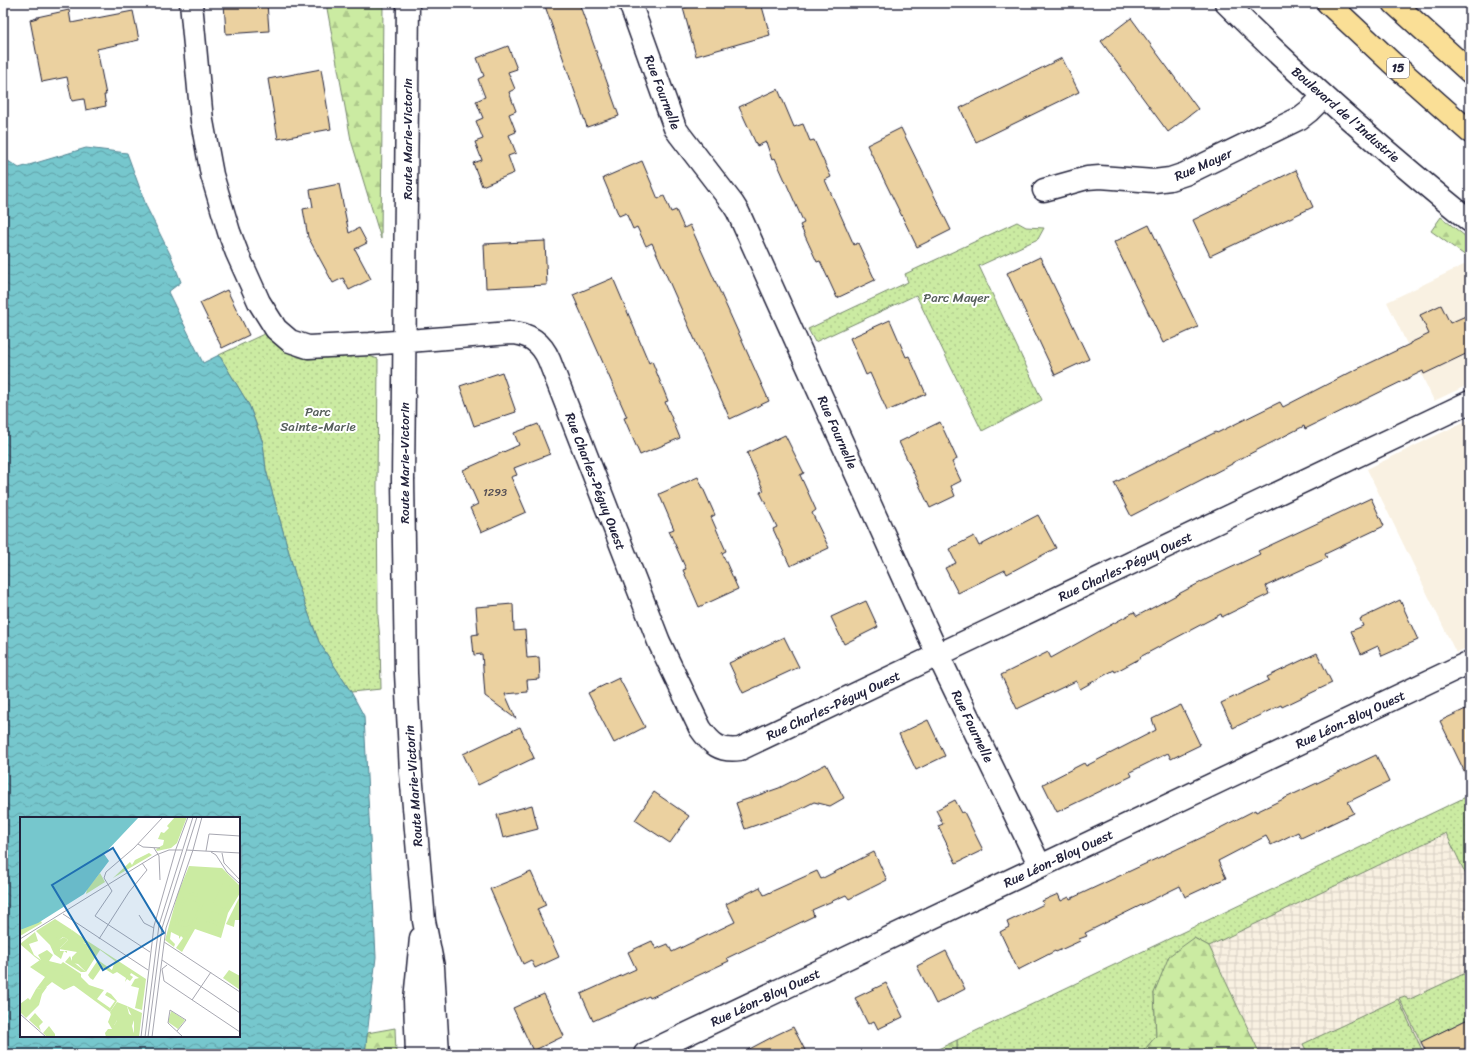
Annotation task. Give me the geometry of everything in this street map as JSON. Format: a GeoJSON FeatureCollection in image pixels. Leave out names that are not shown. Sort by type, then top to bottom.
{"type":"FeatureCollection","features":[{"type":"Feature","properties":{"kind":"highway","name":"15"},"geometry":{"type":"LineString","coordinates":[[1328,3],[1391,62],[1470,132]]}},
{"type":"Feature","properties":{"kind":"highway"},"geometry":{"type":"LineString","coordinates":[[1394,3],[1470,72]]}},
{"type":"Feature","properties":{"kind":"street","name":"Rue Charles-Péguy Ouest"},"geometry":{"type":"LineString","coordinates":[[190,3],[202,121],[212,175],[229,232],[237,253],[250,283],[270,320],[282,335],[290,341],[308,347],[518,333],[527,336],[543,348],[659,642],[700,728],[708,740],[718,747],[730,750],[740,748],[1470,402]]}},
{"type":"Feature","properties":{"kind":"street","name":"Route Marie-Victorin"},"geometry":{"type":"LineString","coordinates":[[408,3],[403,493],[406,673],[411,773],[424,921],[433,967],[438,1054]]}},
{"type":"Feature","properties":{"kind":"street","name":"Rue Fournelle"},"geometry":{"type":"LineString","coordinates":[[630,3],[676,128],[738,212],[938,655],[1040,866]]}},
{"type":"Feature","properties":{"kind":"street","name":"Boulevard de l'Industrie"},"geometry":{"type":"LineString","coordinates":[[1226,3],[1298,73],[1470,221]]}},
{"type":"Feature","properties":{"kind":"street","name":"Rue Mayer"},"geometry":{"type":"LineString","coordinates":[[1044,190],[1087,178],[1100,177],[1154,181],[1170,179],[1185,174],[1300,118],[1324,96]]}},
{"type":"Feature","properties":{"kind":"street","name":"Rue Léon-Bloy Ouest"},"geometry":{"type":"LineString","coordinates":[[645,1054],[1470,662]]}},
{"type":"Feature","properties":{"kind":"street","name":"Route Marie-Victorin"},"geometry":{"type":"LineString","coordinates":[[417,1054],[415,1000],[424,921]]}},
{"type":"Feature","properties":{"kind":"shaded area"},"geometry":{"type":"Polygon","coordinates":[[[1470,262],[1470,384],[1434,401],[1387,302],[1470,262]]]}},
{"type":"Feature","properties":{"kind":"shaded area"},"geometry":{"type":"Polygon","coordinates":[[[1470,419],[1470,646],[1456,653],[1367,469],[1470,419]]]}},
{"type":"Feature","properties":{"kind":"shaded area"},"geometry":{"type":"Polygon","coordinates":[[[1470,795],[1470,1054],[928,1054],[1190,929],[1470,795]]]}},
{"type":"Feature","properties":{"kind":"green space"},"geometry":{"type":"Polygon","coordinates":[[[326,3],[383,3],[381,239],[351,140],[326,3]]]}},
{"type":"Feature","properties":{"kind":"green space"},"geometry":{"type":"Polygon","coordinates":[[[1441,217],[1470,240],[1470,259],[1431,231],[1441,217]]]}},
{"type":"Feature","properties":{"kind":"green space","name":"Parc Mayer"},"geometry":{"type":"Polygon","coordinates":[[[1017,222],[1026,227],[1044,228],[1038,239],[979,266],[1042,400],[982,431],[916,295],[815,342],[808,329],[908,282],[905,274],[1017,222]]]}},
{"type":"Feature","properties":{"kind":"green space","name":"Parc Sainte-Marie"},"geometry":{"type":"Polygon","coordinates":[[[266,333],[277,344],[298,357],[308,359],[366,355],[378,359],[378,617],[381,689],[351,692],[319,642],[298,585],[266,470],[263,442],[249,405],[219,355],[266,333]]]}},
{"type":"Feature","properties":{"kind":"green space"},"geometry":{"type":"Polygon","coordinates":[[[1470,795],[1470,883],[1446,833],[1209,946],[1194,938],[1154,993],[1156,1036],[1141,1054],[957,1054],[957,1040],[1470,795]]]}},
{"type":"Feature","properties":{"kind":"green space"},"geometry":{"type":"Polygon","coordinates":[[[1194,938],[1209,946],[1260,1054],[1141,1054],[1156,1036],[1154,993],[1169,956],[1194,938]]]}},
{"type":"Feature","properties":{"kind":"green space"},"geometry":{"type":"Polygon","coordinates":[[[1470,971],[1470,1018],[1421,1042],[1399,998],[1405,996],[1408,1000],[1470,971]]]}},
{"type":"Feature","properties":{"kind":"green space"},"geometry":{"type":"Polygon","coordinates":[[[1398,999],[1424,1054],[1308,1054],[1303,1044],[1398,999]]]}},
{"type":"Feature","properties":{"kind":"green space"},"geometry":{"type":"Polygon","coordinates":[[[395,1028],[396,1054],[365,1054],[367,1033],[395,1028]]]}},
{"type":"Feature","properties":{"kind":"green space"},"geometry":{"type":"Polygon","coordinates":[[[957,1040],[957,1054],[928,1054],[957,1040]]]}},
{"type":"Feature","properties":{"kind":"water"},"geometry":{"type":"Polygon","coordinates":[[[86,148],[127,153],[147,208],[171,256],[181,282],[168,292],[203,363],[219,355],[249,405],[263,443],[266,470],[298,585],[319,642],[351,692],[364,716],[376,957],[365,1054],[3,1054],[3,153],[5,159],[19,168],[86,148]]]}},
{"type":"Feature","properties":{"kind":"building"},"geometry":{"type":"Polygon","coordinates":[[[224,3],[267,3],[269,31],[226,34],[224,3]]]}},
{"type":"Feature","properties":{"kind":"building"},"geometry":{"type":"Polygon","coordinates":[[[544,3],[579,3],[619,116],[587,127],[544,3]]]}},
{"type":"Feature","properties":{"kind":"building"},"geometry":{"type":"Polygon","coordinates":[[[701,3],[761,3],[770,35],[696,56],[683,8],[701,3]]]}},
{"type":"Feature","properties":{"kind":"building"},"geometry":{"type":"Polygon","coordinates":[[[69,10],[71,23],[133,11],[139,40],[97,49],[106,95],[104,95],[106,106],[86,110],[84,99],[72,101],[67,77],[42,82],[30,20],[69,10]]]}},
{"type":"Feature","properties":{"kind":"building"},"geometry":{"type":"Polygon","coordinates":[[[1131,18],[1198,109],[1168,132],[1101,41],[1131,18]]]}},
{"type":"Feature","properties":{"kind":"building"},"geometry":{"type":"Polygon","coordinates":[[[508,46],[517,69],[508,72],[515,89],[509,92],[516,111],[509,114],[516,132],[509,135],[516,153],[508,156],[514,173],[482,186],[473,163],[482,160],[475,142],[483,139],[476,121],[483,118],[476,101],[485,97],[478,79],[484,76],[477,58],[508,46]]]}},
{"type":"Feature","properties":{"kind":"building"},"geometry":{"type":"Polygon","coordinates":[[[1062,58],[1079,92],[976,142],[960,108],[1062,58]]]}},
{"type":"Feature","properties":{"kind":"building"},"geometry":{"type":"Polygon","coordinates":[[[321,69],[331,129],[278,139],[268,79],[321,69]]]}},
{"type":"Feature","properties":{"kind":"building"},"geometry":{"type":"Polygon","coordinates":[[[778,89],[794,127],[803,124],[810,141],[814,140],[831,177],[825,180],[854,245],[858,243],[875,280],[837,298],[820,261],[817,262],[800,225],[804,223],[775,158],[772,160],[766,142],[757,146],[739,107],[778,89]]]}},
{"type":"Feature","properties":{"kind":"building"},"geometry":{"type":"Polygon","coordinates":[[[901,128],[951,230],[917,247],[867,145],[901,128]]]}},
{"type":"Feature","properties":{"kind":"building"},"geometry":{"type":"Polygon","coordinates":[[[642,161],[658,199],[664,196],[671,212],[676,210],[684,228],[690,225],[769,401],[730,419],[652,243],[646,246],[637,227],[633,229],[626,213],[619,216],[603,178],[642,161]]]}},
{"type":"Feature","properties":{"kind":"building"},"geometry":{"type":"Polygon","coordinates":[[[1296,170],[1313,207],[1210,256],[1193,220],[1296,170]]]}},
{"type":"Feature","properties":{"kind":"building"},"geometry":{"type":"Polygon","coordinates":[[[339,184],[349,233],[359,228],[367,243],[355,249],[371,279],[349,290],[343,278],[333,283],[308,237],[303,209],[313,207],[310,190],[339,184]]]}},
{"type":"Feature","properties":{"kind":"building"},"geometry":{"type":"Polygon","coordinates":[[[1149,225],[1198,327],[1163,343],[1114,242],[1149,225]]]}},
{"type":"Feature","properties":{"kind":"building"},"geometry":{"type":"Polygon","coordinates":[[[545,241],[547,285],[486,288],[484,244],[545,241]]]}},
{"type":"Feature","properties":{"kind":"building"},"geometry":{"type":"Polygon","coordinates":[[[1040,257],[1089,359],[1055,375],[1007,273],[1040,257]]]}},
{"type":"Feature","properties":{"kind":"building"},"geometry":{"type":"Polygon","coordinates":[[[613,278],[649,363],[652,361],[668,401],[665,402],[680,438],[640,455],[624,418],[627,417],[573,295],[613,278]]]}},
{"type":"Feature","properties":{"kind":"building"},"geometry":{"type":"Polygon","coordinates":[[[227,290],[249,335],[222,348],[200,303],[227,290]]]}},
{"type":"Feature","properties":{"kind":"building"},"geometry":{"type":"Polygon","coordinates":[[[1441,305],[1450,323],[1470,314],[1470,352],[1424,374],[1423,371],[1305,429],[1304,426],[1131,516],[1114,483],[1280,402],[1283,407],[1429,334],[1420,315],[1441,305]]]}},
{"type":"Feature","properties":{"kind":"building"},"geometry":{"type":"Polygon","coordinates":[[[890,320],[906,357],[909,356],[926,394],[887,411],[870,373],[866,375],[850,338],[890,320]]]}},
{"type":"Feature","properties":{"kind":"building"},"geometry":{"type":"Polygon","coordinates":[[[502,372],[516,412],[474,426],[460,386],[502,372]]]}},
{"type":"Feature","properties":{"kind":"building"},"geometry":{"type":"Polygon","coordinates":[[[940,422],[957,459],[952,462],[961,481],[951,486],[955,496],[930,508],[899,442],[940,422]]]}},
{"type":"Feature","properties":{"kind":"building"},"geometry":{"type":"Polygon","coordinates":[[[538,424],[550,454],[514,468],[517,475],[511,477],[526,512],[481,532],[470,508],[478,504],[463,470],[519,445],[514,433],[538,424]]]}},
{"type":"Feature","properties":{"kind":"building"},"geometry":{"type":"Polygon","coordinates":[[[785,435],[804,473],[800,475],[816,510],[812,513],[829,548],[790,566],[773,529],[777,527],[760,492],[764,491],[747,453],[785,435]]]}},
{"type":"Feature","properties":{"kind":"building"},"geometry":{"type":"Polygon","coordinates":[[[698,477],[715,515],[711,517],[726,551],[722,553],[738,589],[699,607],[683,570],[686,569],[669,531],[674,529],[659,494],[698,477]]]}},
{"type":"Feature","properties":{"kind":"building"},"geometry":{"type":"Polygon","coordinates":[[[1371,498],[1384,526],[1325,554],[1327,558],[1266,586],[1269,594],[1222,617],[1221,614],[1115,672],[1114,670],[1080,689],[1076,681],[1017,709],[1001,675],[1048,652],[1051,658],[1134,612],[1137,616],[1203,581],[1260,554],[1258,551],[1371,498]]]}},
{"type":"Feature","properties":{"kind":"building"},"geometry":{"type":"Polygon","coordinates":[[[1038,515],[1056,548],[1007,574],[1005,570],[958,593],[945,568],[956,563],[949,549],[974,536],[979,546],[1038,515]]]}},
{"type":"Feature","properties":{"kind":"building"},"geometry":{"type":"Polygon","coordinates":[[[1400,600],[1418,640],[1382,656],[1378,646],[1361,654],[1351,631],[1363,626],[1360,619],[1400,600]]]}},
{"type":"Feature","properties":{"kind":"building"},"geometry":{"type":"Polygon","coordinates":[[[866,601],[878,627],[844,644],[831,617],[866,601]]]}},
{"type":"Feature","properties":{"kind":"building"},"geometry":{"type":"Polygon","coordinates":[[[513,604],[514,631],[525,630],[527,658],[539,657],[540,679],[527,680],[528,692],[505,694],[516,719],[485,696],[482,654],[474,655],[472,635],[478,634],[476,607],[513,604]]]}},
{"type":"Feature","properties":{"kind":"building"},"geometry":{"type":"Polygon","coordinates":[[[784,637],[799,667],[743,693],[729,663],[784,637]]]}},
{"type":"Feature","properties":{"kind":"building"},"geometry":{"type":"Polygon","coordinates":[[[1317,653],[1332,683],[1233,728],[1221,703],[1269,680],[1267,677],[1317,653]]]}},
{"type":"Feature","properties":{"kind":"building"},"geometry":{"type":"Polygon","coordinates":[[[619,678],[645,727],[614,743],[588,693],[619,678]]]}},
{"type":"Feature","properties":{"kind":"building"},"geometry":{"type":"Polygon","coordinates":[[[1181,705],[1200,745],[1171,759],[1168,753],[1130,772],[1132,776],[1057,812],[1043,784],[1084,763],[1086,766],[1156,730],[1152,719],[1181,705]]]}},
{"type":"Feature","properties":{"kind":"building"},"geometry":{"type":"Polygon","coordinates":[[[1470,707],[1470,783],[1440,721],[1470,707]]]}},
{"type":"Feature","properties":{"kind":"building"},"geometry":{"type":"Polygon","coordinates":[[[928,720],[945,756],[916,770],[899,734],[928,720]]]}},
{"type":"Feature","properties":{"kind":"building"},"geometry":{"type":"Polygon","coordinates":[[[520,727],[534,758],[478,785],[463,754],[520,727]]]}},
{"type":"Feature","properties":{"kind":"building"},"geometry":{"type":"Polygon","coordinates":[[[1376,755],[1389,782],[1348,802],[1354,813],[1301,838],[1298,832],[1271,845],[1266,836],[1218,861],[1226,878],[1185,897],[1180,886],[1085,933],[1087,936],[1079,939],[1080,941],[1056,952],[1055,951],[1018,970],[1000,932],[1009,927],[1007,922],[1044,904],[1042,901],[1058,894],[1061,901],[1069,897],[1070,899],[1220,829],[1255,810],[1256,812],[1376,755]]]}},
{"type":"Feature","properties":{"kind":"building"},"geometry":{"type":"Polygon","coordinates":[[[826,764],[844,798],[830,806],[814,802],[796,811],[745,829],[736,803],[779,788],[826,764]]]}},
{"type":"Feature","properties":{"kind":"building"},"geometry":{"type":"Polygon","coordinates":[[[654,792],[689,816],[670,843],[635,820],[654,792]]]}},
{"type":"Feature","properties":{"kind":"building"},"geometry":{"type":"Polygon","coordinates":[[[955,800],[962,813],[964,812],[983,850],[956,863],[938,826],[943,824],[936,810],[955,800]]]}},
{"type":"Feature","properties":{"kind":"building"},"geometry":{"type":"Polygon","coordinates":[[[532,805],[538,829],[503,838],[497,815],[532,805]]]}},
{"type":"Feature","properties":{"kind":"building"},"geometry":{"type":"Polygon","coordinates":[[[874,852],[887,880],[849,899],[846,895],[812,910],[814,916],[727,958],[729,961],[650,998],[649,996],[593,1021],[581,994],[636,969],[628,952],[652,941],[656,949],[668,944],[672,952],[735,922],[726,904],[760,887],[764,895],[817,871],[821,879],[874,852]]]}},
{"type":"Feature","properties":{"kind":"building"},"geometry":{"type":"Polygon","coordinates":[[[531,872],[546,905],[537,909],[559,957],[535,968],[531,960],[523,964],[490,889],[531,872]]]}},
{"type":"Feature","properties":{"kind":"building"},"geometry":{"type":"Polygon","coordinates":[[[946,951],[965,989],[936,1004],[917,966],[946,951]]]}},
{"type":"Feature","properties":{"kind":"building"},"geometry":{"type":"Polygon","coordinates":[[[886,983],[903,1017],[878,1029],[874,1021],[868,1024],[855,998],[886,983]]]}},
{"type":"Feature","properties":{"kind":"building"},"geometry":{"type":"Polygon","coordinates":[[[544,994],[564,1036],[533,1051],[513,1008],[544,994]]]}},
{"type":"Feature","properties":{"kind":"building"},"geometry":{"type":"Polygon","coordinates":[[[1470,1018],[1470,1054],[1427,1054],[1421,1042],[1470,1018]]]}},
{"type":"Feature","properties":{"kind":"building"},"geometry":{"type":"Polygon","coordinates":[[[793,1027],[807,1054],[740,1054],[776,1035],[793,1027]]]}}]}
